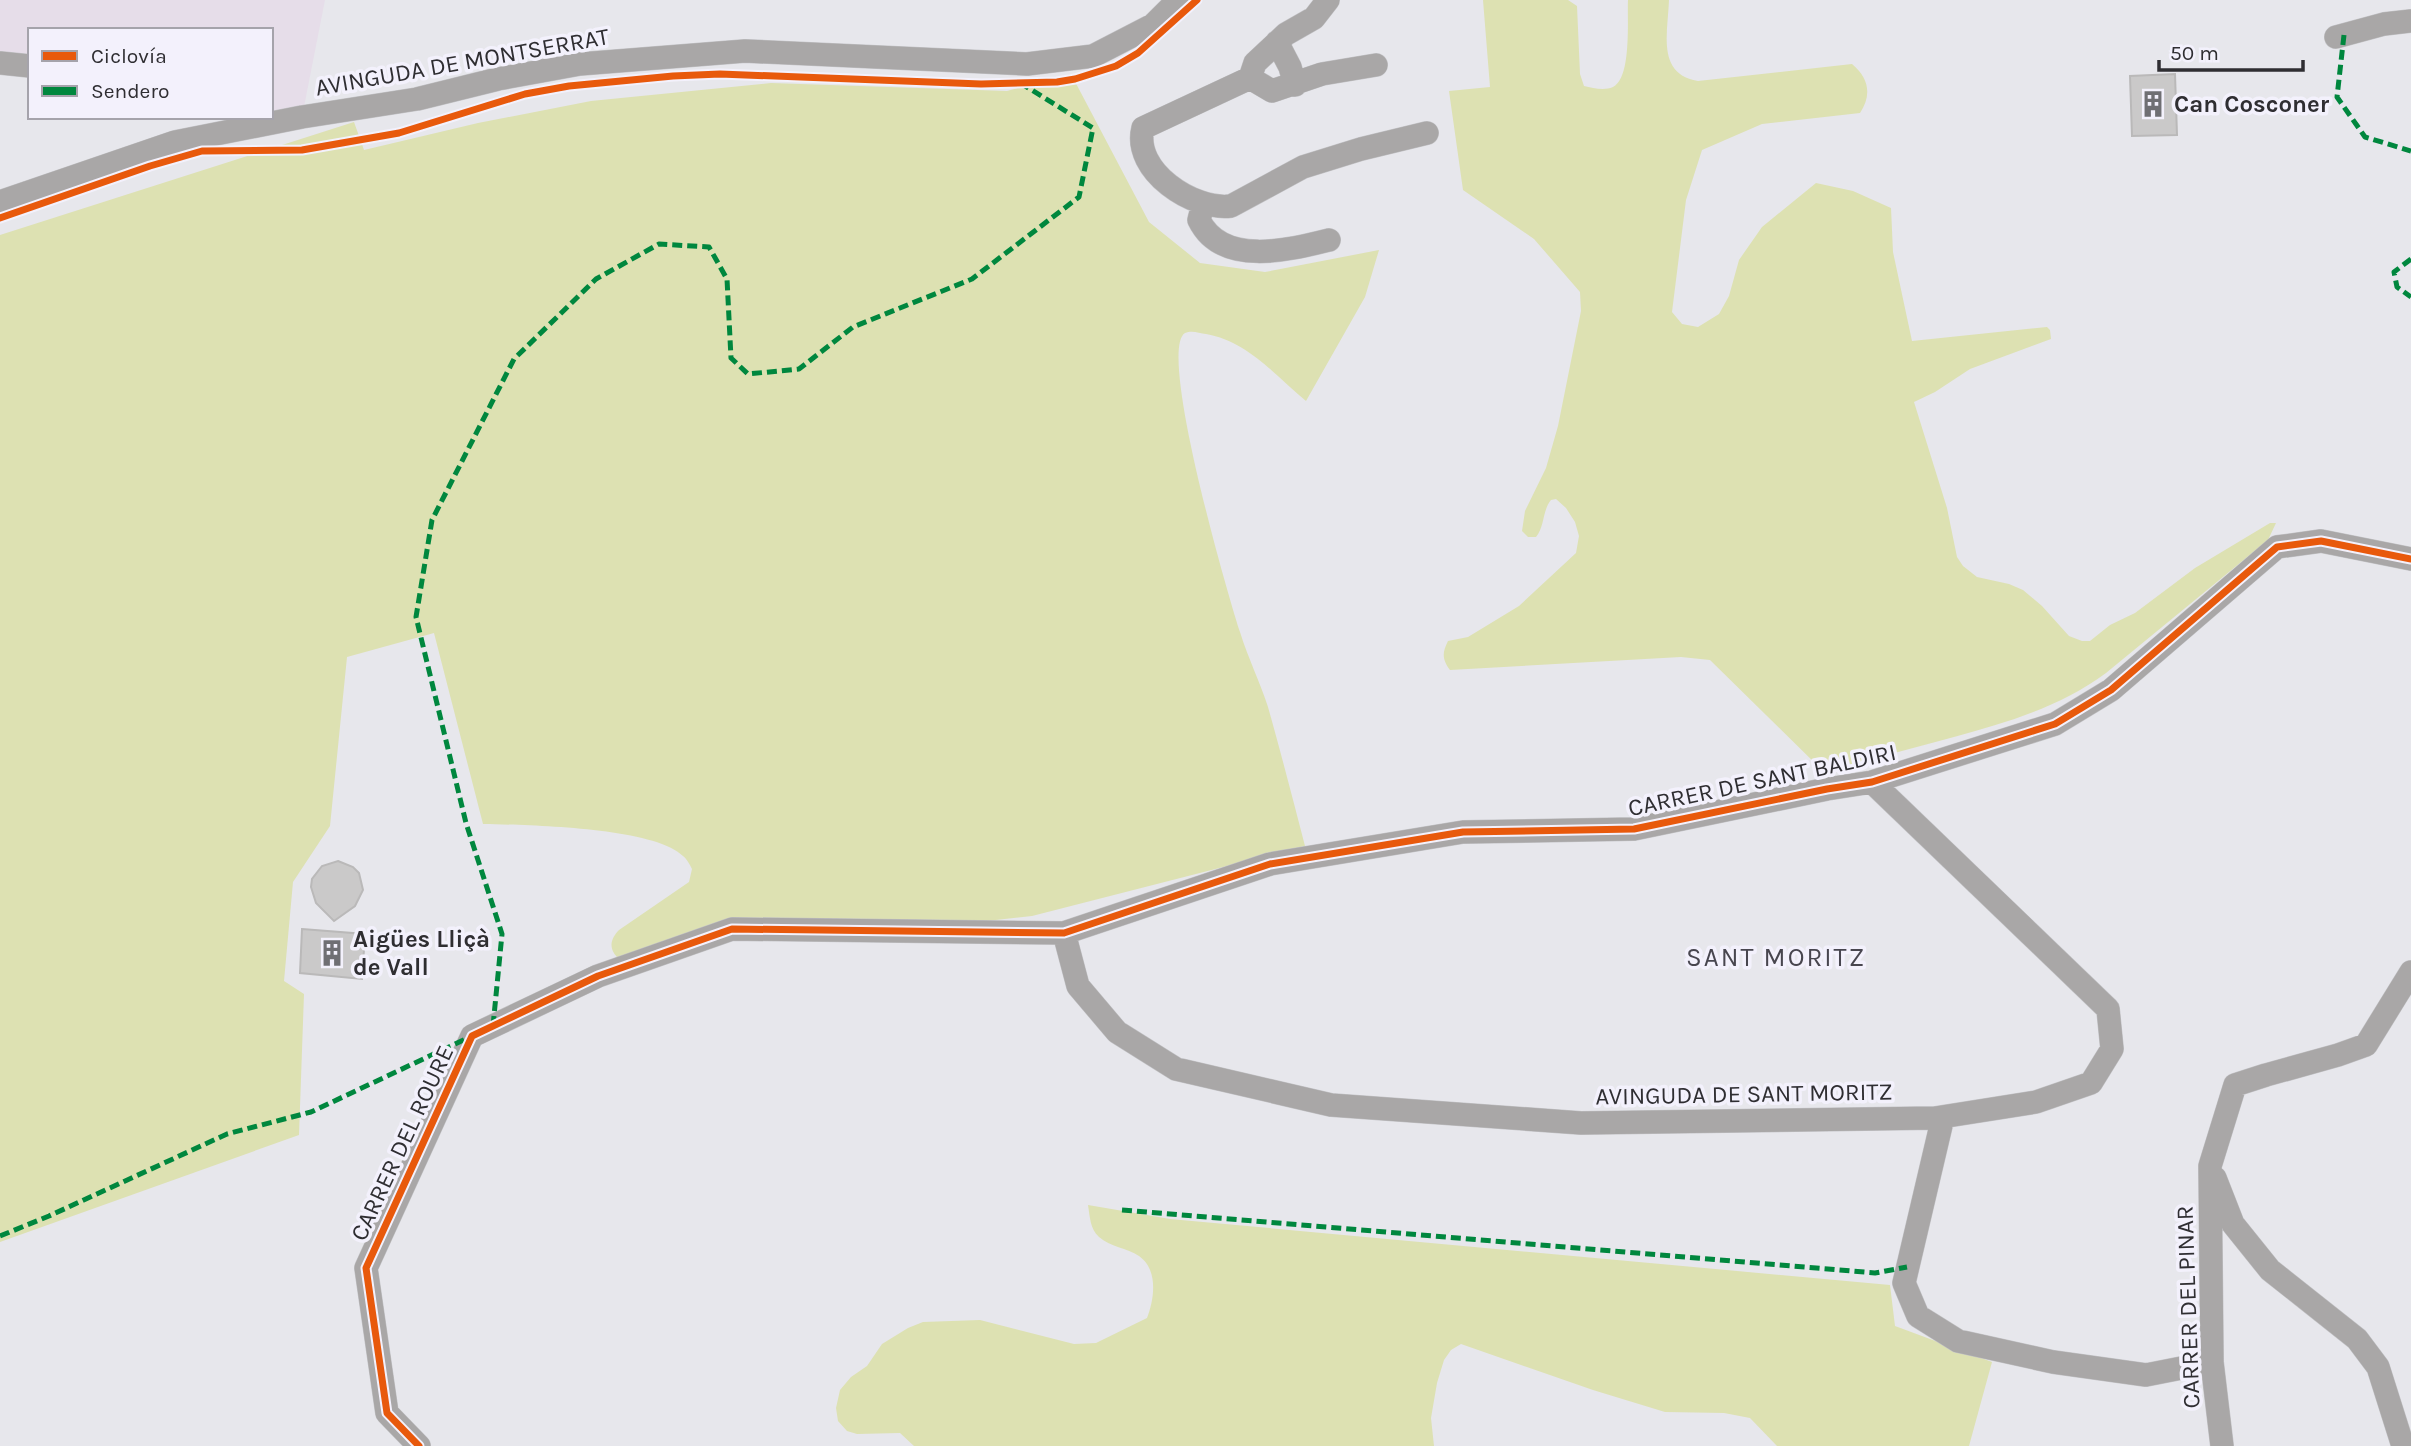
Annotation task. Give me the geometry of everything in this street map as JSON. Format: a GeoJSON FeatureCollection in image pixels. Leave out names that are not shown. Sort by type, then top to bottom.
{"type":"FeatureCollection","features":[{"type":"Feature","properties":{"kind":"street","name":"AVINGUDA DE MONTSERRAT"},"geometry":{"type":"LineString","coordinates":[[0,202],[175,142],[302,117],[417,99],[498,79],[580,64],[745,51],[1027,64],[1093,56],[1153,24],[1178,0]]}},
{"type":"Feature","properties":{"kind":"street"},"geometry":{"type":"LineString","coordinates":[[1328,0],[1306,24],[1286,34],[1255,63],[1250,78],[1143,128],[1142,141],[1156,172],[1169,187],[1203,204],[1219,208],[1231,206],[1303,167],[1427,133]]}},
{"type":"Feature","properties":{"kind":"street"},"geometry":{"type":"LineString","coordinates":[[2336,37],[2384,24],[2411,21]]}},
{"type":"Feature","properties":{"kind":"street"},"geometry":{"type":"LineString","coordinates":[[1277,42],[1290,67],[1295,85]]}},
{"type":"Feature","properties":{"kind":"street"},"geometry":{"type":"LineString","coordinates":[[0,62],[28,66]]}},
{"type":"Feature","properties":{"kind":"street"},"geometry":{"type":"LineString","coordinates":[[1250,78],[1272,91],[1322,75],[1376,65]]}},
{"type":"Feature","properties":{"kind":"street"},"geometry":{"type":"LineString","coordinates":[[273,110],[302,117]]}},
{"type":"Feature","properties":{"kind":"street"},"geometry":{"type":"LineString","coordinates":[[1203,204],[1199,220],[1203,229],[1217,241],[1240,250],[1262,252],[1293,249],[1329,240]]}},
{"type":"Feature","properties":{"kind":"street","name":"CARRER DE SANT BALDIRI"},"geometry":{"type":"LineString","coordinates":[[1064,933],[1270,864],[1463,832],[1634,829],[1872,782],[2055,724],[2111,690],[2277,547],[2320,541],[2411,559]]}},
{"type":"Feature","properties":{"kind":"street","name":"AVINGUDA DE SANT MORITZ"},"geometry":{"type":"LineString","coordinates":[[1064,933],[1078,986],[1117,1032],[1177,1069],[1331,1105],[1581,1123],[1943,1117],[2036,1102],[2091,1083],[2112,1049],[2108,1009],[1872,782]]}},
{"type":"Feature","properties":{"kind":"street","name":"CARRER DEL ROURE"},"geometry":{"type":"LineString","coordinates":[[419,1446],[387,1413],[366,1268],[472,1036],[598,976],[732,929],[1064,933]]}},
{"type":"Feature","properties":{"kind":"street","name":"CARRER DEL PINAR"},"geometry":{"type":"LineString","coordinates":[[2222,1446],[2212,1362],[2210,1166],[2235,1086],[2366,1045],[2411,972]]}},
{"type":"Feature","properties":{"kind":"street"},"geometry":{"type":"LineString","coordinates":[[1943,1117],[1904,1283],[1919,1316],[1958,1340],[2053,1362],[2146,1375],[2212,1362]]}},
{"type":"Feature","properties":{"kind":"street"},"geometry":{"type":"LineString","coordinates":[[2210,1166],[2233,1224],[2270,1270],[2357,1339],[2378,1367],[2403,1446]]}},
{"type":"Feature","properties":{"kind":"shaded area"},"geometry":{"type":"Polygon","coordinates":[[[0,0],[325,0],[302,117],[273,110],[273,28],[28,28],[28,67],[0,63],[0,0]]]}},
{"type":"Feature","properties":{"kind":"green space"},"geometry":{"type":"Polygon","coordinates":[[[1483,0],[1568,0],[1577,6],[1580,74],[1584,86],[1606,89],[1619,81],[1626,61],[1628,0],[1669,0],[1667,50],[1670,61],[1685,77],[1698,81],[1852,64],[1858,69],[1867,87],[1866,100],[1860,113],[1762,124],[1702,150],[1686,200],[1672,312],[1682,324],[1698,327],[1719,314],[1729,296],[1739,260],[1762,227],[1816,183],[1853,191],[1891,208],[1893,252],[1912,341],[2047,327],[2051,339],[1970,369],[1914,402],[1947,508],[1957,557],[1963,566],[1977,577],[2023,590],[2042,606],[2069,636],[2090,641],[2110,625],[2135,613],[2195,568],[2270,523],[2276,523],[2268,540],[2106,673],[2070,695],[2033,712],[1994,725],[1824,772],[1710,660],[1681,657],[1450,670],[1444,656],[1448,641],[1468,637],[1519,606],[1576,553],[1579,536],[1575,522],[1556,499],[1548,504],[1536,537],[1528,537],[1522,531],[1525,511],[1546,468],[1558,426],[1581,311],[1580,292],[1534,239],[1463,190],[1449,91],[1490,87],[1483,0]]]}},
{"type":"Feature","properties":{"kind":"green space"},"geometry":{"type":"Polygon","coordinates":[[[1071,74],[1149,222],[1200,263],[1265,272],[1379,250],[1365,297],[1306,401],[1260,360],[1221,338],[1188,332],[1185,333],[1179,349],[1180,382],[1187,426],[1210,526],[1240,632],[1268,707],[1305,846],[1032,916],[960,924],[729,918],[626,957],[617,957],[612,950],[612,943],[619,930],[689,882],[692,869],[686,859],[668,846],[618,833],[483,824],[434,633],[347,657],[330,826],[293,882],[284,981],[304,994],[299,1135],[0,1242],[0,235],[354,122],[364,150],[478,123],[591,101],[771,83],[1007,91],[1071,74]]]}},
{"type":"Feature","properties":{"kind":"green space"},"geometry":{"type":"Polygon","coordinates":[[[1088,1205],[1170,1219],[1890,1285],[1895,1326],[1992,1362],[1969,1446],[1777,1446],[1750,1418],[1724,1413],[1665,1412],[1461,1344],[1451,1350],[1444,1360],[1437,1383],[1431,1418],[1434,1446],[914,1446],[900,1433],[857,1434],[847,1431],[838,1421],[836,1408],[840,1390],[851,1377],[867,1366],[882,1344],[923,1322],[980,1320],[1074,1344],[1096,1343],[1147,1318],[1153,1294],[1150,1269],[1139,1256],[1108,1243],[1096,1234],[1088,1205]]]}},
{"type":"Feature","properties":{"kind":"building","name":"Can Cosconer"},"geometry":{"type":"Polygon","coordinates":[[[2175,74],[2177,135],[2132,136],[2130,76],[2175,74]]]}},
{"type":"Feature","properties":{"kind":"building"},"geometry":{"type":"Polygon","coordinates":[[[338,861],[353,867],[359,873],[363,890],[355,906],[334,921],[316,903],[311,887],[312,879],[322,866],[338,861]]]}},
{"type":"Feature","properties":{"kind":"building","name":"Aigües Lliçà de Vall"},"geometry":{"type":"Polygon","coordinates":[[[302,929],[365,934],[362,979],[300,973],[302,929]]]}},
{"type":"Feature","properties":{"kind":"marked path"},"geometry":{"type":"LineString","coordinates":[[2344,35],[2337,97],[2365,137],[2411,151]]}},
{"type":"Feature","properties":{"kind":"marked path"},"geometry":{"type":"LineString","coordinates":[[493,1026],[502,934],[466,823],[416,617],[432,520],[514,359],[596,279],[659,244],[709,247],[727,279],[731,358],[748,374],[799,369],[853,327],[972,279],[1079,197],[1093,128],[1022,84]]}},
{"type":"Feature","properties":{"kind":"marked path"},"geometry":{"type":"LineString","coordinates":[[2411,259],[2394,272],[2397,287],[2411,297]]}},
{"type":"Feature","properties":{"kind":"marked path"},"geometry":{"type":"LineString","coordinates":[[0,1236],[227,1134],[311,1112],[472,1036]]}},
{"type":"Feature","properties":{"kind":"marked path"},"geometry":{"type":"LineString","coordinates":[[1122,1210],[1875,1273],[1907,1267]]}},
{"type":"Feature","properties":{"kind":"cycle path"},"geometry":{"type":"LineString","coordinates":[[0,218],[150,166],[202,151],[302,150],[399,133],[525,94],[569,86],[720,74],[981,84],[1075,79],[1116,66],[1138,53],[1197,0]]}},
{"type":"Feature","properties":{"kind":"cycle path"},"geometry":{"type":"LineString","coordinates":[[419,1446],[387,1413],[366,1268],[472,1036],[598,976],[732,929],[1064,933],[1270,864],[1463,832],[1634,829],[1872,782],[2055,724],[2111,690],[2277,547],[2321,541],[2411,559]]}},
{"type":"Feature","properties":{"kind":"place","name":"Can Cosconer"},"geometry":{"type":"Point","coordinates":[2153,104]}},
{"type":"Feature","properties":{"kind":"place","name":"Aigües Lliçà de Vall"},"geometry":{"type":"Point","coordinates":[332,953]}},
{"type":"Feature","properties":{"kind":"district","name":"SANT MORITZ"},"geometry":{"type":"Point","coordinates":[1776,957]}}]}
